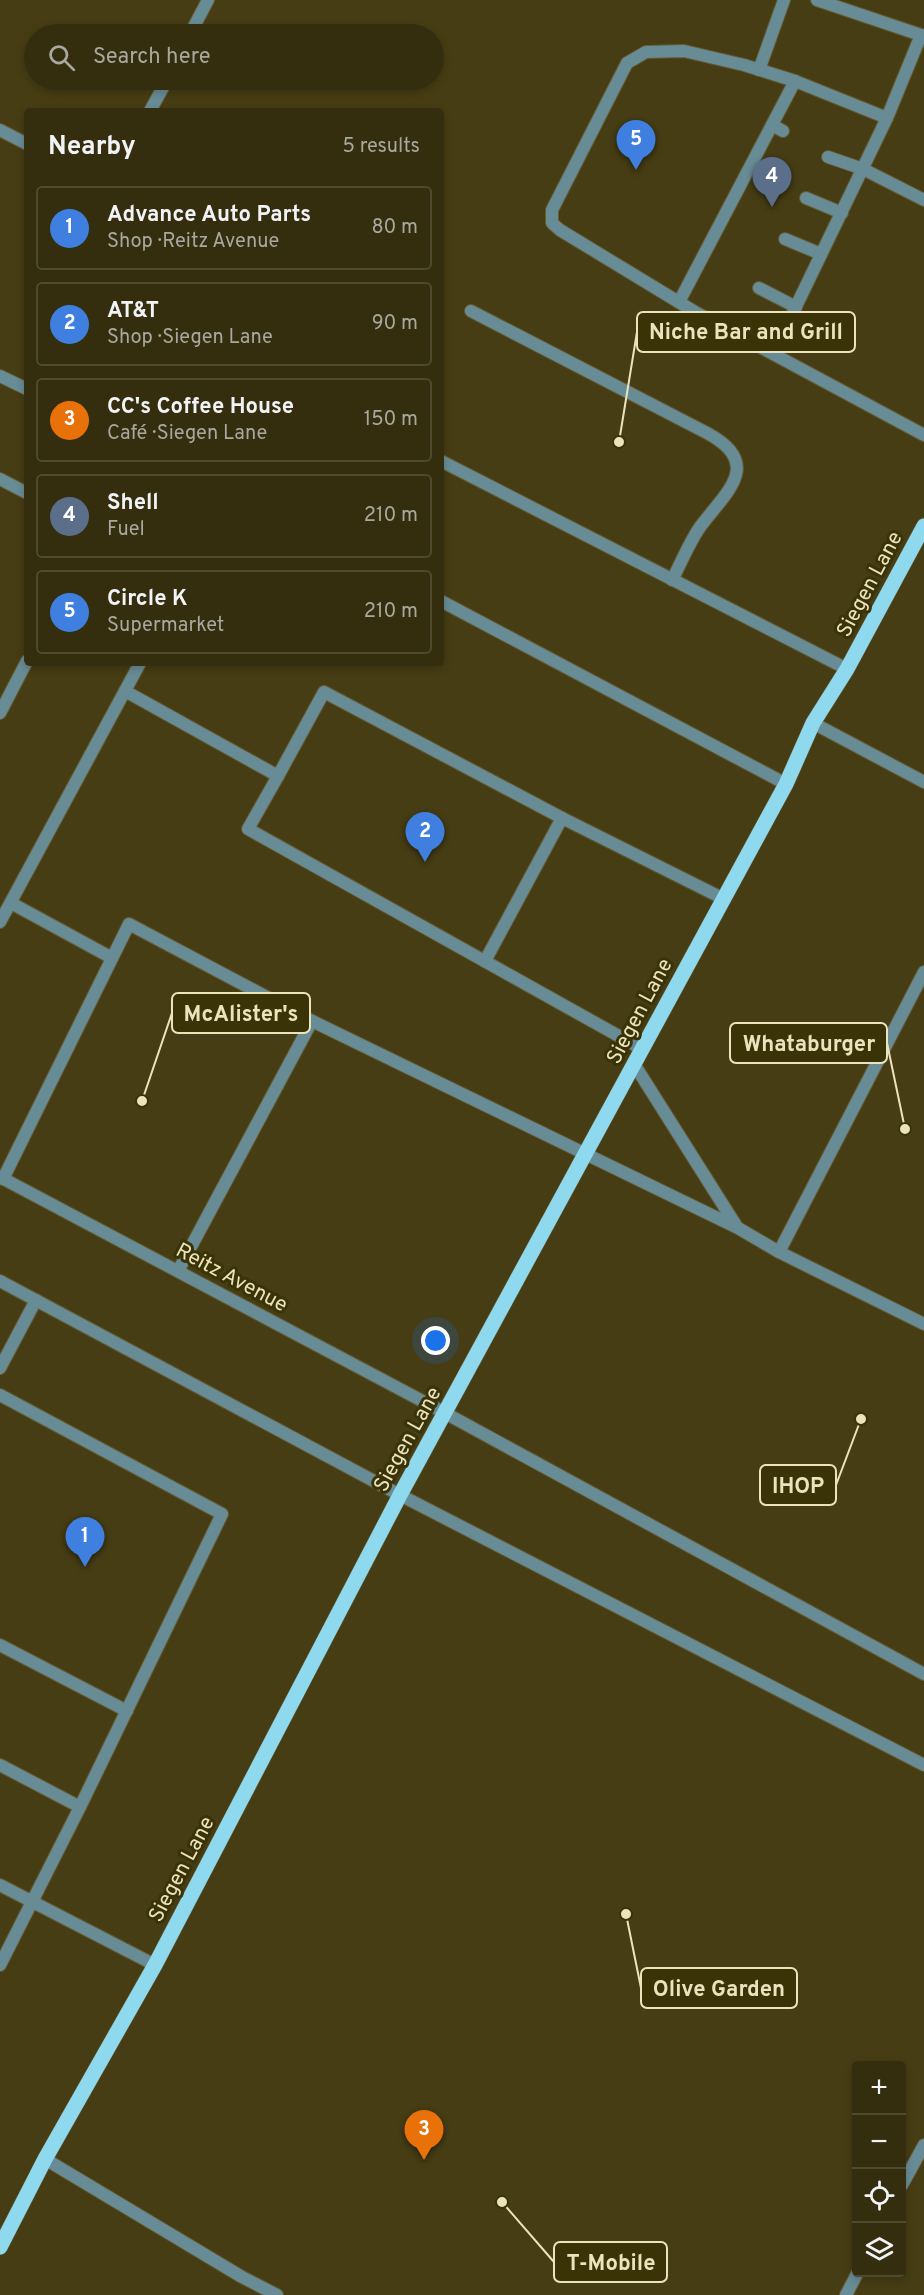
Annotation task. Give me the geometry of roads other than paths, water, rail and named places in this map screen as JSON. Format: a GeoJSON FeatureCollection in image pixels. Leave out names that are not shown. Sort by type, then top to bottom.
{"type":"FeatureCollection","features":[{"type":"Feature","properties":{"kind":"main road","name":"Siegen Lane"},"geometry":{"type":"LineString","coordinates":[[0,2247],[45,2159],[155,1965],[400,1495],[786,784],[813,723],[847,669],[922,533]]}},
{"type":"Feature","properties":{"kind":"street"},"geometry":{"type":"LineString","coordinates":[[195,24],[208,0]]}},
{"type":"Feature","properties":{"kind":"street"},"geometry":{"type":"LineString","coordinates":[[759,70],[784,0]]}},
{"type":"Feature","properties":{"kind":"street"},"geometry":{"type":"LineString","coordinates":[[773,354],[887,118],[922,36],[817,0]]}},
{"type":"Feature","properties":{"kind":"street"},"geometry":{"type":"LineString","coordinates":[[887,118],[795,81],[759,70],[684,51],[646,52],[627,63],[552,210],[552,223],[679,302],[924,435]]}},
{"type":"Feature","properties":{"kind":"street"},"geometry":{"type":"LineString","coordinates":[[679,302],[706,263],[732,214],[777,128],[795,81]]}},
{"type":"Feature","properties":{"kind":"street"},"geometry":{"type":"LineString","coordinates":[[152,108],[162,90]]}},
{"type":"Feature","properties":{"kind":"street"},"geometry":{"type":"LineString","coordinates":[[0,130],[24,142]]}},
{"type":"Feature","properties":{"kind":"street"},"geometry":{"type":"LineString","coordinates":[[828,157],[863,169],[924,200]]}},
{"type":"Feature","properties":{"kind":"street"},"geometry":{"type":"LineString","coordinates":[[806,198],[842,213]]}},
{"type":"Feature","properties":{"kind":"street"},"geometry":{"type":"LineString","coordinates":[[785,238],[822,254]]}},
{"type":"Feature","properties":{"kind":"street"},"geometry":{"type":"LineString","coordinates":[[759,288],[796,307]]}},
{"type":"Feature","properties":{"kind":"street"},"geometry":{"type":"LineString","coordinates":[[471,311],[707,433],[727,447],[736,464],[735,481],[698,530],[672,580]]}},
{"type":"Feature","properties":{"kind":"street"},"geometry":{"type":"LineString","coordinates":[[0,376],[24,388]]}},
{"type":"Feature","properties":{"kind":"street"},"geometry":{"type":"LineString","coordinates":[[444,463],[847,669]]}},
{"type":"Feature","properties":{"kind":"street"},"geometry":{"type":"LineString","coordinates":[[0,478],[24,491]]}},
{"type":"Feature","properties":{"kind":"street"},"geometry":{"type":"LineString","coordinates":[[444,603],[786,784]]}},
{"type":"Feature","properties":{"kind":"street"},"geometry":{"type":"LineString","coordinates":[[0,713],[24,666]]}},
{"type":"Feature","properties":{"kind":"street"},"geometry":{"type":"LineString","coordinates":[[0,922],[138,666]]}},
{"type":"Feature","properties":{"kind":"street"},"geometry":{"type":"LineString","coordinates":[[124,691],[278,776]]}},
{"type":"Feature","properties":{"kind":"street"},"geometry":{"type":"LineString","coordinates":[[642,1049],[248,829],[324,692],[562,818],[724,899]]}},
{"type":"Feature","properties":{"kind":"street"},"geometry":{"type":"LineString","coordinates":[[813,723],[924,782]]}},
{"type":"Feature","properties":{"kind":"street"},"geometry":{"type":"LineString","coordinates":[[485,961],[562,818]]}},
{"type":"Feature","properties":{"kind":"street"},"geometry":{"type":"LineString","coordinates":[[11,903],[112,958]]}},
{"type":"Feature","properties":{"kind":"street"},"geometry":{"type":"LineString","coordinates":[[1,1178],[129,924],[312,1021],[738,1228],[779,1252],[924,1324]]}},
{"type":"Feature","properties":{"kind":"street"},"geometry":{"type":"LineString","coordinates":[[779,1252],[924,972]]}},
{"type":"Feature","properties":{"kind":"street"},"geometry":{"type":"LineString","coordinates":[[178,1271],[312,1021]]}},
{"type":"Feature","properties":{"kind":"street"},"geometry":{"type":"LineString","coordinates":[[634,1064],[738,1228]]}},
{"type":"Feature","properties":{"kind":"street","name":"Reitz Avenue"},"geometry":{"type":"LineString","coordinates":[[1,1178],[446,1413],[924,1674]]}},
{"type":"Feature","properties":{"kind":"street"},"geometry":{"type":"LineString","coordinates":[[0,1281],[400,1495],[924,1764]]}},
{"type":"Feature","properties":{"kind":"street"},"geometry":{"type":"LineString","coordinates":[[0,1368],[36,1300]]}},
{"type":"Feature","properties":{"kind":"street"},"geometry":{"type":"LineString","coordinates":[[0,1395],[222,1514],[33,1903],[0,1965]]}},
{"type":"Feature","properties":{"kind":"street"},"geometry":{"type":"LineString","coordinates":[[0,1645],[127,1712]]}},
{"type":"Feature","properties":{"kind":"street"},"geometry":{"type":"LineString","coordinates":[[0,1766],[80,1807]]}},
{"type":"Feature","properties":{"kind":"street"},"geometry":{"type":"LineString","coordinates":[[0,1885],[155,1965]]}},
{"type":"Feature","properties":{"kind":"street"},"geometry":{"type":"LineString","coordinates":[[906,2178],[924,2145]]}},
{"type":"Feature","properties":{"kind":"street"},"geometry":{"type":"LineString","coordinates":[[45,2159],[242,2277],[277,2295]]}},
{"type":"Feature","properties":{"kind":"street"},"geometry":{"type":"LineString","coordinates":[[846,2295],[855,2277]]}},
{"type":"Feature","properties":{"kind":"place","name":"Circle K"},"geometry":{"type":"Point","coordinates":[636,170]}},
{"type":"Feature","properties":{"kind":"place","name":"Shell"},"geometry":{"type":"Point","coordinates":[772,207]}},
{"type":"Feature","properties":{"kind":"place","name":"Niche Bar and Grill"},"geometry":{"type":"Point","coordinates":[619,442]}},
{"type":"Feature","properties":{"kind":"place","name":"AT&T"},"geometry":{"type":"Point","coordinates":[425,862]}},
{"type":"Feature","properties":{"kind":"place","name":"McAlister's"},"geometry":{"type":"Point","coordinates":[142,1101]}},
{"type":"Feature","properties":{"kind":"place","name":"Whataburger"},"geometry":{"type":"Point","coordinates":[905,1129]}},
{"type":"Feature","properties":{"kind":"place","name":"IHOP"},"geometry":{"type":"Point","coordinates":[861,1419]}},
{"type":"Feature","properties":{"kind":"place","name":"Advance Auto Parts"},"geometry":{"type":"Point","coordinates":[85,1567]}},
{"type":"Feature","properties":{"kind":"place","name":"Olive Garden"},"geometry":{"type":"Point","coordinates":[626,1914]}},
{"type":"Feature","properties":{"kind":"place","name":"CC's Coffee House"},"geometry":{"type":"Point","coordinates":[424,2160]}},
{"type":"Feature","properties":{"kind":"place","name":"T-Mobile"},"geometry":{"type":"Point","coordinates":[502,2202]}}]}
